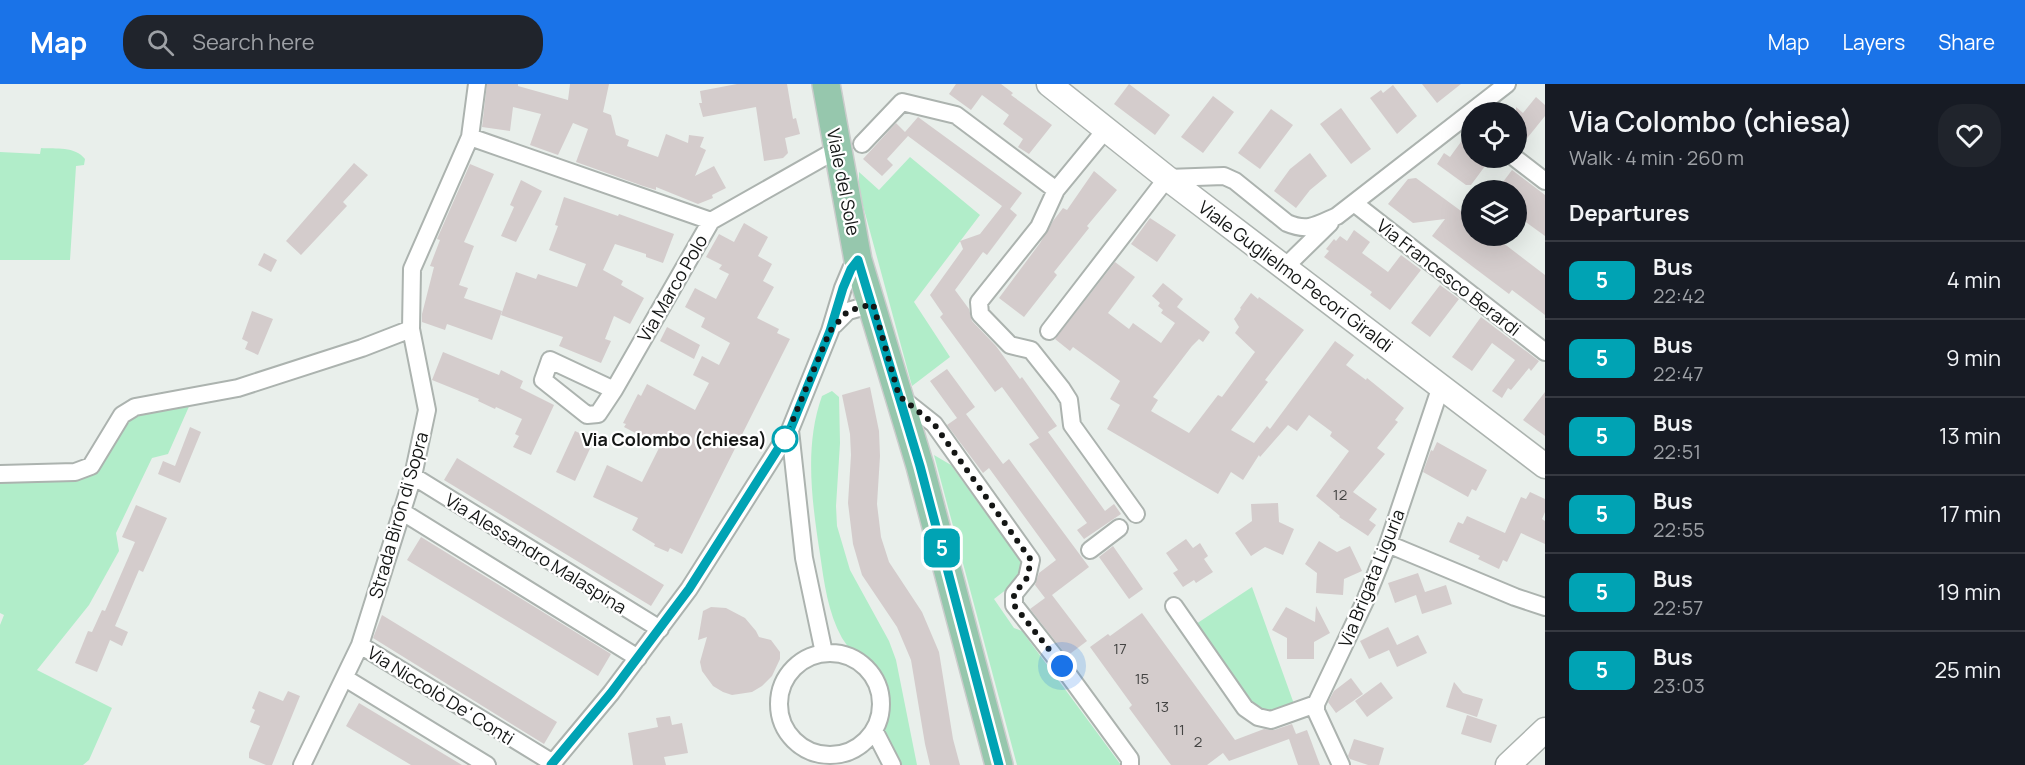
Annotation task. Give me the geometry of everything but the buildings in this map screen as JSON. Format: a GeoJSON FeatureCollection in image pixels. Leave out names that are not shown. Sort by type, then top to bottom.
{"type":"FeatureCollection","features":[{"type":"Feature","properties":{"kind":"main road","name":"Viale del Sole"},"geometry":{"type":"LineString","coordinates":[[826,84],[828,103],[850,146],[858,260],[899,396],[999,765]]}},
{"type":"Feature","properties":{"kind":"street","name":"Strada Biron di Sopra"},"geometry":{"type":"LineString","coordinates":[[302,765],[360,645],[413,476],[427,410],[411,329],[412,268],[470,137],[477,84]]}},
{"type":"Feature","properties":{"kind":"street","name":"Viale Guglielmo Pecori Giraldi"},"geometry":{"type":"LineString","coordinates":[[1049,84],[1167,178],[1545,466]]}},
{"type":"Feature","properties":{"kind":"street"},"geometry":{"type":"LineString","coordinates":[[1488,102],[1507,84]]}},
{"type":"Feature","properties":{"kind":"street","name":"Via Marco Polo"},"geometry":{"type":"LineString","coordinates":[[614,390],[711,221],[850,146],[902,102],[956,115],[1056,190]]}},
{"type":"Feature","properties":{"kind":"street"},"geometry":{"type":"LineString","coordinates":[[1284,267],[1337,216],[1461,125]]}},
{"type":"Feature","properties":{"kind":"street"},"geometry":{"type":"LineString","coordinates":[[1107,128],[1056,190],[1039,227],[979,302],[980,314],[1010,345],[1031,350],[1062,389],[1069,400],[1072,425],[1136,514]]}},
{"type":"Feature","properties":{"kind":"street"},"geometry":{"type":"LineString","coordinates":[[470,137],[711,221]]}},
{"type":"Feature","properties":{"kind":"street"},"geometry":{"type":"LineString","coordinates":[[1527,167],[1545,181]]}},
{"type":"Feature","properties":{"kind":"street"},"geometry":{"type":"LineString","coordinates":[[1049,331],[1167,178],[1224,176],[1235,181],[1287,223],[1297,227],[1309,229],[1337,216]]}},
{"type":"Feature","properties":{"kind":"street","name":"Via Francesco Berardi"},"geometry":{"type":"LineString","coordinates":[[1354,203],[1545,352]]}},
{"type":"Feature","properties":{"kind":"street"},"geometry":{"type":"LineString","coordinates":[[552,764],[638,658],[689,589],[790,430],[830,331],[851,269],[858,260]]}},
{"type":"Feature","properties":{"kind":"street"},"geometry":{"type":"LineString","coordinates":[[830,331],[848,311],[873,304]]}},
{"type":"Feature","properties":{"kind":"street"},"geometry":{"type":"LineString","coordinates":[[0,474],[75,472],[91,466],[122,415],[135,407],[238,388],[362,348],[411,329]]}},
{"type":"Feature","properties":{"kind":"street","name":"Via Brigata Liguria"},"geometry":{"type":"LineString","coordinates":[[1316,704],[1365,601],[1388,544],[1441,386]]}},
{"type":"Feature","properties":{"kind":"street"},"geometry":{"type":"LineString","coordinates":[[899,396],[934,424],[1031,560],[1027,578],[1014,594],[1014,605],[1130,759],[1130,765]]}},
{"type":"Feature","properties":{"kind":"street"},"geometry":{"type":"LineString","coordinates":[[790,430],[804,558],[824,653]]}},
{"type":"Feature","properties":{"kind":"street","name":"Via Alessandro Malaspina"},"geometry":{"type":"LineString","coordinates":[[413,476],[660,629]]}},
{"type":"Feature","properties":{"kind":"street","name":"Via Alessandro Malaspina"},"geometry":{"type":"LineString","coordinates":[[401,511],[638,658]]}},
{"type":"Feature","properties":{"kind":"street"},"geometry":{"type":"LineString","coordinates":[[1090,550],[1119,528]]}},
{"type":"Feature","properties":{"kind":"street"},"geometry":{"type":"LineString","coordinates":[[1388,544],[1545,608]]}},
{"type":"Feature","properties":{"kind":"street"},"geometry":{"type":"LineString","coordinates":[[1174,606],[1245,708],[1258,717],[1271,720],[1316,704],[1316,711],[1341,765]]}},
{"type":"Feature","properties":{"kind":"street","name":"Via Niccolò De' Conti"},"geometry":{"type":"LineString","coordinates":[[360,645],[552,764]]}},
{"type":"Feature","properties":{"kind":"street"},"geometry":{"type":"LineString","coordinates":[[824,653],[840,654],[855,659],[868,669],[877,683],[881,699],[880,715],[874,730],[864,743],[849,752],[814,759],[786,730],[779,708],[780,693],[786,678],[796,666],[824,653]]}},
{"type":"Feature","properties":{"kind":"street","name":"Via Niccolò De' Conti"},"geometry":{"type":"LineString","coordinates":[[345,678],[487,765]]}},
{"type":"Feature","properties":{"kind":"street"},"geometry":{"type":"LineString","coordinates":[[874,730],[892,765]]}},
{"type":"Feature","properties":{"kind":"street"},"geometry":{"type":"LineString","coordinates":[[1508,765],[1545,730]]}},
{"type":"Feature","properties":{"kind":"green space"},"geometry":{"type":"Polygon","coordinates":[[[41,148],[71,150],[85,159],[84,165],[76,166],[70,260],[0,260],[0,152],[40,154],[41,148]]]}},
{"type":"Feature","properties":{"kind":"green space"},"geometry":{"type":"Polygon","coordinates":[[[910,157],[980,215],[914,302],[950,357],[912,386],[859,191],[859,172],[879,190],[910,157]]]}},
{"type":"Feature","properties":{"kind":"green space"},"geometry":{"type":"Polygon","coordinates":[[[832,391],[839,397],[837,526],[850,570],[889,641],[896,660],[917,765],[895,765],[882,730],[888,695],[842,638],[827,597],[814,514],[811,454],[816,415],[822,396],[832,391]]]}},
{"type":"Feature","properties":{"kind":"green space"},"geometry":{"type":"Polygon","coordinates":[[[191,402],[168,454],[152,458],[116,533],[119,551],[89,605],[37,670],[112,708],[89,760],[83,765],[0,765],[0,625],[4,615],[0,613],[0,479],[70,477],[126,420],[143,411],[191,402]]]}},
{"type":"Feature","properties":{"kind":"green space"},"geometry":{"type":"Polygon","coordinates":[[[934,455],[951,465],[1024,566],[1024,576],[994,599],[1014,628],[1022,631],[1121,765],[1017,765],[934,455]]]}},
{"type":"Feature","properties":{"kind":"green space"},"geometry":{"type":"Polygon","coordinates":[[[1252,587],[1294,704],[1270,713],[1258,712],[1193,626],[1252,587]]]}},
{"type":"Feature","properties":{"kind":"bus line","name":"5"},"geometry":{"type":"LineString","coordinates":[[551,765],[611,693],[689,589],[790,430],[830,331],[843,288],[851,269],[858,260],[920,466],[999,765]]}},
{"type":"Feature","properties":{"kind":"place","name":"Via Colombo (chiesa)"},"geometry":{"type":"Point","coordinates":[785,439]}},
{"type":"Feature","properties":{"kind":"route"},"geometry":{"type":"LineString","coordinates":[[785,439],[830,331],[848,311],[873,304],[899,396],[934,424],[1031,560],[1027,578],[1014,594],[1014,605],[1062,666]]}}]}
